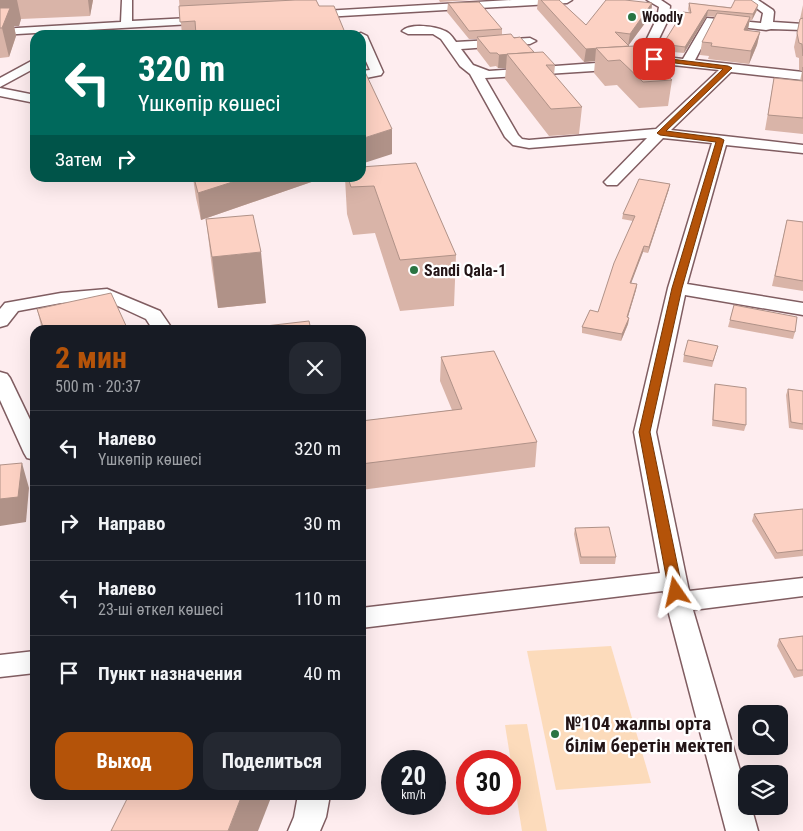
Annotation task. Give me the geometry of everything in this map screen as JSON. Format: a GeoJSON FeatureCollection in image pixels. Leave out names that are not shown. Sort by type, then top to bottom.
{"type":"FeatureCollection","features":[{"type":"Feature","properties":{"kind":"street"},"geometry":{"type":"LineString","coordinates":[[126,25],[127,0]]}},
{"type":"Feature","properties":{"kind":"street"},"geometry":{"type":"LineString","coordinates":[[293,16],[568,0]]}},
{"type":"Feature","properties":{"kind":"street"},"geometry":{"type":"LineString","coordinates":[[652,0],[665,6],[663,18],[647,51],[654,59]]}},
{"type":"Feature","properties":{"kind":"street"},"geometry":{"type":"LineString","coordinates":[[751,0],[769,12],[766,25]]}},
{"type":"Feature","properties":{"kind":"street"},"geometry":{"type":"LineString","coordinates":[[90,30],[126,25],[216,20]]}},
{"type":"Feature","properties":{"kind":"street"},"geometry":{"type":"LineString","coordinates":[[687,63],[711,20],[766,27],[766,25],[803,27]]}},
{"type":"Feature","properties":{"kind":"street"},"geometry":{"type":"LineString","coordinates":[[408,31],[440,32],[453,46],[465,66],[476,73],[489,75],[639,64],[654,59],[803,76]]}},
{"type":"Feature","properties":{"kind":"street"},"geometry":{"type":"LineString","coordinates":[[0,32],[30,32]]}},
{"type":"Feature","properties":{"kind":"street"},"geometry":{"type":"LineString","coordinates":[[453,46],[530,41]]}},
{"type":"Feature","properties":{"kind":"street"},"geometry":{"type":"LineString","coordinates":[[366,47],[377,72],[366,74]]}},
{"type":"Feature","properties":{"kind":"street"},"geometry":{"type":"LineString","coordinates":[[0,83],[30,66]]}},
{"type":"Feature","properties":{"kind":"street"},"geometry":{"type":"LineString","coordinates":[[612,182],[728,68]]}},
{"type":"Feature","properties":{"kind":"street"},"geometry":{"type":"LineString","coordinates":[[476,73],[512,137],[518,142],[530,144],[660,133],[803,149]]}},
{"type":"Feature","properties":{"kind":"street"},"geometry":{"type":"LineString","coordinates":[[0,92],[30,98]]}},
{"type":"Feature","properties":{"kind":"street"},"geometry":{"type":"LineString","coordinates":[[720,140],[677,288],[644,432],[676,592],[742,831]]}},
{"type":"Feature","properties":{"kind":"street"},"geometry":{"type":"LineString","coordinates":[[677,288],[803,309]]}},
{"type":"Feature","properties":{"kind":"street"},"geometry":{"type":"LineString","coordinates":[[0,321],[12,307],[61,298],[107,294],[153,315],[160,325]]}},
{"type":"Feature","properties":{"kind":"street"},"geometry":{"type":"LineString","coordinates":[[0,378],[30,442]]}},
{"type":"Feature","properties":{"kind":"street"},"geometry":{"type":"LineString","coordinates":[[366,618],[676,592],[803,587]]}},
{"type":"Feature","properties":{"kind":"street"},"geometry":{"type":"LineString","coordinates":[[0,666],[30,663]]}},
{"type":"Feature","properties":{"kind":"street"},"geometry":{"type":"LineString","coordinates":[[304,831],[310,817],[313,800]]}},
{"type":"Feature","properties":{"kind":"shaded area"},"geometry":{"type":"Polygon","coordinates":[[[611,646],[651,783],[556,790],[527,651],[611,646]]]}},
{"type":"Feature","properties":{"kind":"shaded area"},"geometry":{"type":"Polygon","coordinates":[[[527,724],[547,831],[522,831],[519,815],[521,815],[521,750],[509,750],[505,725],[527,724]]]}},
{"type":"Feature","properties":{"kind":"building"},"geometry":{"type":"Polygon","coordinates":[[[316,0],[319,6],[334,6],[344,30],[196,30],[195,21],[180,22],[179,6],[316,0]]]}},
{"type":"Feature","properties":{"kind":"building"},"geometry":{"type":"Polygon","coordinates":[[[541,0],[559,0],[586,25],[606,0],[652,3],[630,34],[615,32],[629,46],[586,49],[541,0]]]}},
{"type":"Feature","properties":{"kind":"building"},"geometry":{"type":"Polygon","coordinates":[[[735,0],[751,0],[758,5],[753,14],[708,10],[685,47],[663,44],[683,12],[691,13],[689,3],[731,8],[735,0]]]}},
{"type":"Feature","properties":{"kind":"building"},"geometry":{"type":"Polygon","coordinates":[[[479,2],[502,29],[469,31],[448,3],[479,2]]]}},
{"type":"Feature","properties":{"kind":"building"},"geometry":{"type":"Polygon","coordinates":[[[0,8],[10,8],[2,28],[0,28],[0,8]]]}},
{"type":"Feature","properties":{"kind":"building"},"geometry":{"type":"Polygon","coordinates":[[[717,13],[750,17],[744,30],[760,32],[751,51],[711,46],[712,43],[702,42],[717,13]]]}},
{"type":"Feature","properties":{"kind":"building"},"geometry":{"type":"Polygon","coordinates":[[[803,18],[803,56],[802,44],[799,43],[797,33],[800,19],[803,18]]]}},
{"type":"Feature","properties":{"kind":"building"},"geometry":{"type":"Polygon","coordinates":[[[511,34],[514,38],[520,37],[534,52],[499,55],[497,53],[490,53],[477,37],[511,34]]]}},
{"type":"Feature","properties":{"kind":"building"},"geometry":{"type":"Polygon","coordinates":[[[635,46],[672,80],[643,82],[620,60],[608,61],[596,48],[635,46]]]}},
{"type":"Feature","properties":{"kind":"building"},"geometry":{"type":"Polygon","coordinates":[[[543,52],[555,65],[546,65],[582,107],[551,109],[507,54],[543,52]]]}},
{"type":"Feature","properties":{"kind":"building"},"geometry":{"type":"Polygon","coordinates":[[[366,74],[392,129],[366,137],[366,74]]]}},
{"type":"Feature","properties":{"kind":"building"},"geometry":{"type":"Polygon","coordinates":[[[774,78],[803,81],[803,118],[768,115],[774,78]]]}},
{"type":"Feature","properties":{"kind":"building"},"geometry":{"type":"Polygon","coordinates":[[[416,163],[456,255],[400,260],[374,186],[351,187],[349,182],[366,182],[366,167],[416,163]]]}},
{"type":"Feature","properties":{"kind":"building"},"geometry":{"type":"Polygon","coordinates":[[[639,179],[670,184],[649,247],[644,246],[630,283],[637,284],[627,317],[629,318],[622,334],[582,327],[590,310],[598,312],[614,263],[635,216],[623,214],[639,179]]]}},
{"type":"Feature","properties":{"kind":"building"},"geometry":{"type":"Polygon","coordinates":[[[195,182],[232,182],[198,193],[195,182]]]}},
{"type":"Feature","properties":{"kind":"building"},"geometry":{"type":"Polygon","coordinates":[[[253,215],[261,252],[212,257],[206,219],[253,215]]]}},
{"type":"Feature","properties":{"kind":"building"},"geometry":{"type":"Polygon","coordinates":[[[787,220],[803,222],[803,281],[775,276],[787,220]]]}},
{"type":"Feature","properties":{"kind":"building"},"geometry":{"type":"Polygon","coordinates":[[[111,293],[126,325],[42,325],[37,309],[111,293]]]}},
{"type":"Feature","properties":{"kind":"building"},"geometry":{"type":"Polygon","coordinates":[[[734,305],[797,317],[795,332],[730,320],[734,305]]]}},
{"type":"Feature","properties":{"kind":"building"},"geometry":{"type":"Polygon","coordinates":[[[309,321],[310,325],[274,325],[309,321]]]}},
{"type":"Feature","properties":{"kind":"building"},"geometry":{"type":"Polygon","coordinates":[[[688,340],[718,346],[713,361],[684,355],[688,340]]]}},
{"type":"Feature","properties":{"kind":"building"},"geometry":{"type":"Polygon","coordinates":[[[494,351],[537,442],[366,463],[366,420],[462,409],[441,357],[494,351]]]}},
{"type":"Feature","properties":{"kind":"building"},"geometry":{"type":"Polygon","coordinates":[[[715,384],[746,388],[746,425],[713,420],[715,384]]]}},
{"type":"Feature","properties":{"kind":"building"},"geometry":{"type":"Polygon","coordinates":[[[788,389],[803,391],[803,424],[791,422],[788,389]]]}},
{"type":"Feature","properties":{"kind":"building"},"geometry":{"type":"Polygon","coordinates":[[[22,463],[18,497],[0,499],[0,465],[22,463]]]}},
{"type":"Feature","properties":{"kind":"building"},"geometry":{"type":"Polygon","coordinates":[[[803,509],[803,550],[777,553],[754,514],[803,509]]]}},
{"type":"Feature","properties":{"kind":"building"},"geometry":{"type":"Polygon","coordinates":[[[609,527],[616,557],[581,557],[575,528],[609,527]]]}},
{"type":"Feature","properties":{"kind":"building"},"geometry":{"type":"Polygon","coordinates":[[[803,636],[803,670],[797,670],[779,639],[803,636]]]}},
{"type":"Feature","properties":{"kind":"building"},"geometry":{"type":"Polygon","coordinates":[[[126,800],[240,800],[228,831],[111,831],[126,800]]]}},
{"type":"Feature","properties":{"kind":"place","name":"Woodly"},"geometry":{"type":"Point","coordinates":[632,17]}},
{"type":"Feature","properties":{"kind":"place","name":"Sandi Qala-1"},"geometry":{"type":"Point","coordinates":[414,270]}},
{"type":"Feature","properties":{"kind":"place","name":"№104 жалпы орта білім беретін мектеп"},"geometry":{"type":"Point","coordinates":[555,734]}},
{"type":"Feature","properties":{"kind":"route"},"geometry":{"type":"LineString","coordinates":[[654,59],[728,68],[660,133],[720,140],[677,288],[644,432],[676,592]]}}]}
